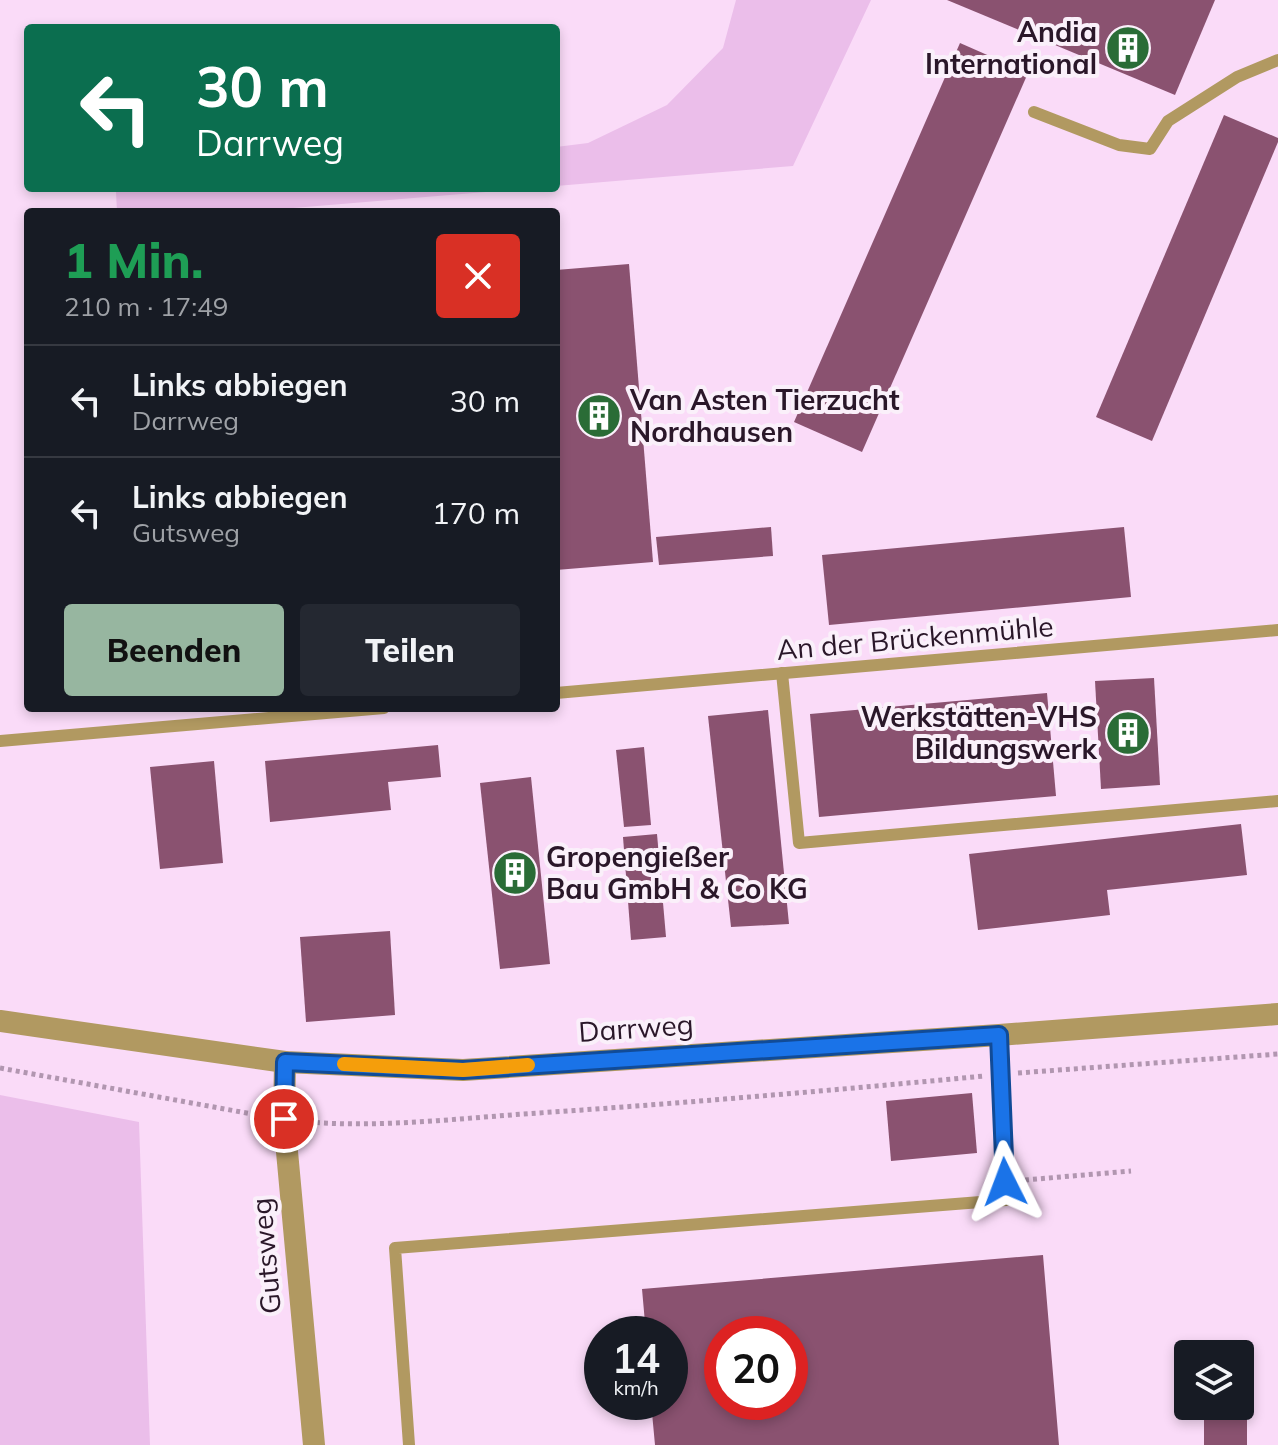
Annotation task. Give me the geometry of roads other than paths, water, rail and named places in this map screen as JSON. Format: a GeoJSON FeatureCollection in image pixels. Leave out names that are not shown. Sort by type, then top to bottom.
{"type":"FeatureCollection","features":[{"type":"Feature","properties":{"kind":"street","name":"Darrweg"},"geometry":{"type":"LineString","coordinates":[[0,1021],[285,1062],[463,1070],[1278,1014]]}},
{"type":"Feature","properties":{"kind":"street","name":"Gutsweg"},"geometry":{"type":"LineString","coordinates":[[285,1062],[284,1119],[314,1445]]}},
{"type":"Feature","properties":{"kind":"lane"},"geometry":{"type":"LineString","coordinates":[[1034,112],[1119,145],[1150,149],[1168,121],[1237,77],[1278,60]]}},
{"type":"Feature","properties":{"kind":"lane","name":"An der Brückenmühle"},"geometry":{"type":"LineString","coordinates":[[560,693],[1278,630]]}},
{"type":"Feature","properties":{"kind":"lane"},"geometry":{"type":"LineString","coordinates":[[782,673],[799,843],[1278,801]]}},
{"type":"Feature","properties":{"kind":"lane"},"geometry":{"type":"LineString","coordinates":[[0,741],[337,712]]}},
{"type":"Feature","properties":{"kind":"lane"},"geometry":{"type":"LineString","coordinates":[[409,1445],[395,1248],[1006,1200],[999,1035]]}},
{"type":"Feature","properties":{"kind":"place","name":"Andia International"},"geometry":{"type":"Point","coordinates":[1128,48]}},
{"type":"Feature","properties":{"kind":"place","name":"Van Asten Tierzucht Nordhausen"},"geometry":{"type":"Point","coordinates":[599,416]}},
{"type":"Feature","properties":{"kind":"place","name":"Werkstätten-VHS Bildungswerk"},"geometry":{"type":"Point","coordinates":[1128,733]}},
{"type":"Feature","properties":{"kind":"place","name":"Gropengießer Bau GmbH & Co KG"},"geometry":{"type":"Point","coordinates":[515,873]}}]}
